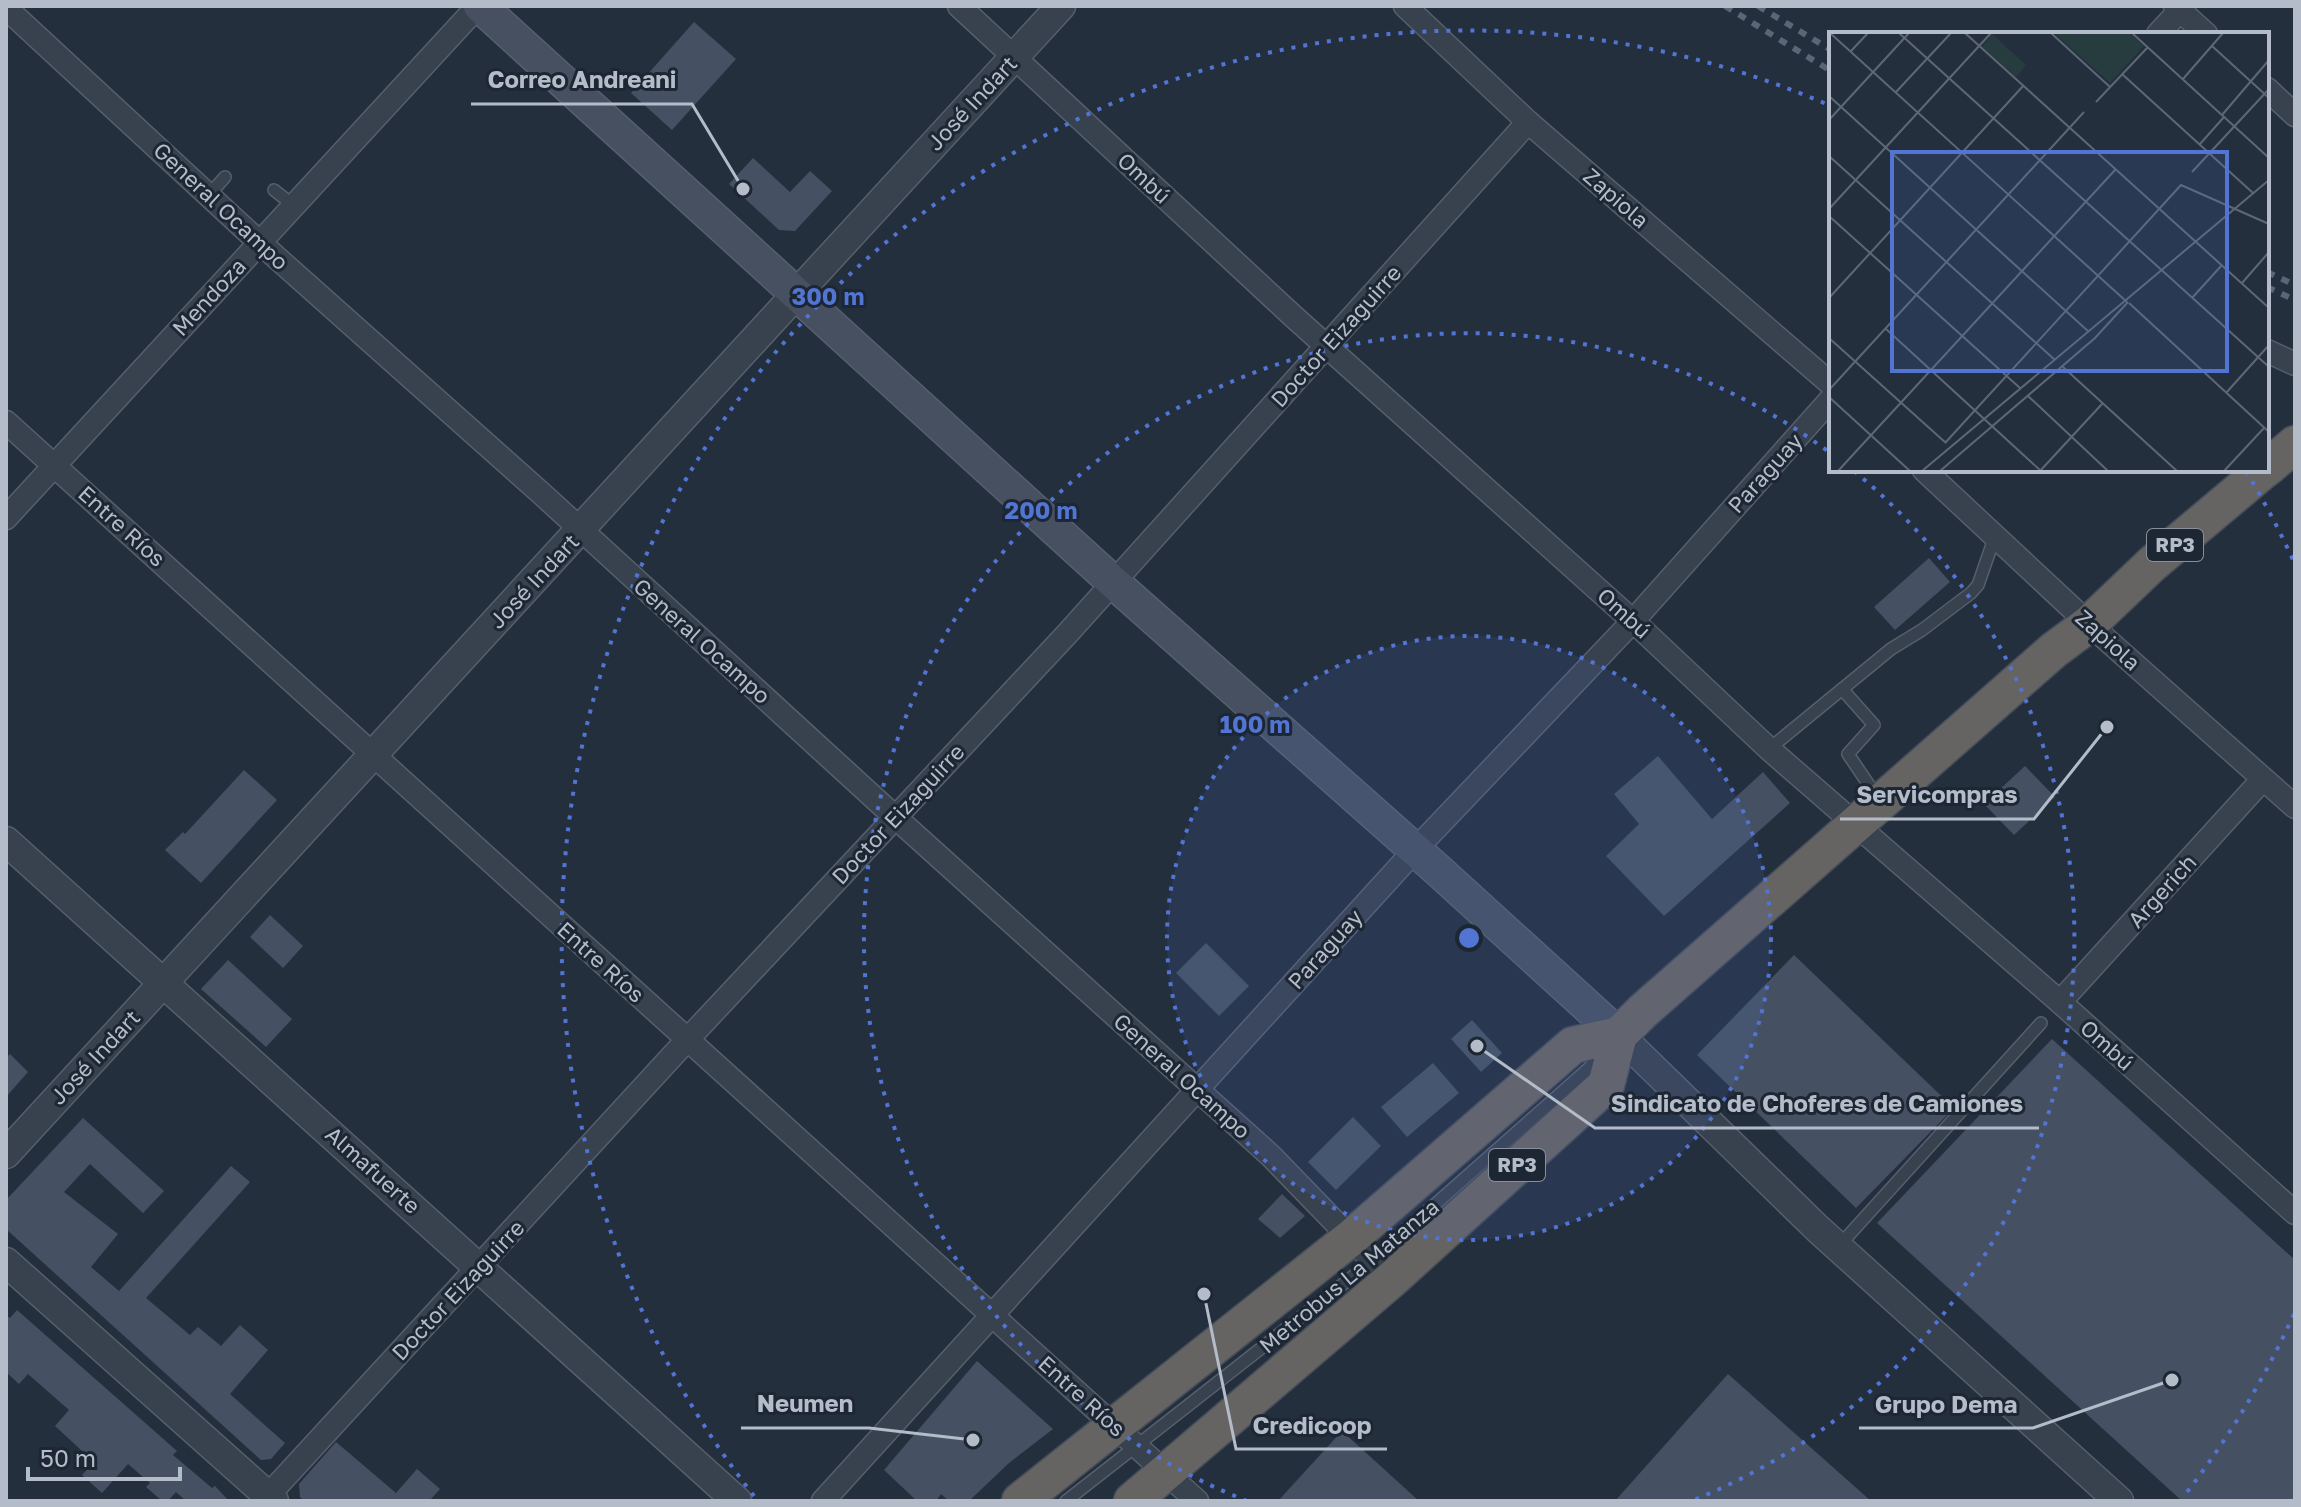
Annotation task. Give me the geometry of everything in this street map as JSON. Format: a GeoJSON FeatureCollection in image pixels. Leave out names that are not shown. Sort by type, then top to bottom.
{"type":"FeatureCollection","features":[{"type":"Feature","properties":{"kind":"highway","name":"RP3"},"geometry":{"type":"LineString","coordinates":[[2269,466],[2295,444]]}},
{"type":"Feature","properties":{"kind":"highway","name":"RP3"},"geometry":{"type":"LineString","coordinates":[[1132,1501],[1167,1472],[1573,1045],[1619,1035],[1867,812],[2262,472]]}},
{"type":"Feature","properties":{"kind":"highway","name":"RP3"},"geometry":{"type":"LineString","coordinates":[[1020,1501],[1129,1434],[1606,1085],[1619,1035]]}},
{"type":"Feature","properties":{"kind":"main road"},"geometry":{"type":"LineString","coordinates":[[479,6],[1113,582],[1619,1035]]}},
{"type":"Feature","properties":{"kind":"street","name":"Mendoza"},"geometry":{"type":"LineString","coordinates":[[6,518],[479,6]]}},
{"type":"Feature","properties":{"kind":"street","name":"Ombú"},"geometry":{"type":"LineString","coordinates":[[959,6],[1327,347],[1633,621],[1769,749],[1867,812],[2060,1002],[2295,1213]]}},
{"type":"Feature","properties":{"kind":"street","name":"José Indart"},"geometry":{"type":"LineString","coordinates":[[6,1154],[1061,6]]}},
{"type":"Feature","properties":{"kind":"street","name":"Zapiola"},"geometry":{"type":"LineString","coordinates":[[1405,6],[1528,122],[1829,382]]}},
{"type":"Feature","properties":{"kind":"street","name":"General Ocampo"},"geometry":{"type":"LineString","coordinates":[[6,8],[259,242],[1271,1156],[1372,1259]]}},
{"type":"Feature","properties":{"kind":"street"},"geometry":{"type":"LineString","coordinates":[[2160,32],[2180,8],[2204,32]]}},
{"type":"Feature","properties":{"kind":"street"},"geometry":{"type":"LineString","coordinates":[[2269,91],[2295,115]]}},
{"type":"Feature","properties":{"kind":"street","name":"Doctor Eizaguirre"},"geometry":{"type":"LineString","coordinates":[[268,1499],[687,1040],[1067,634],[1528,122]]}},
{"type":"Feature","properties":{"kind":"street"},"geometry":{"type":"LineString","coordinates":[[2269,352],[2295,364]]}},
{"type":"Feature","properties":{"kind":"street","name":"Paraguay"},"geometry":{"type":"LineString","coordinates":[[823,1501],[1415,850],[1633,621],[1829,401]]}},
{"type":"Feature","properties":{"kind":"street","name":"Entre Ríos"},"geometry":{"type":"LineString","coordinates":[[6,422],[990,1314],[1129,1434],[1197,1501]]}},
{"type":"Feature","properties":{"kind":"street","name":"Zapiola"},"geometry":{"type":"LineString","coordinates":[[1926,472],[2089,624],[2295,807]]}},
{"type":"Feature","properties":{"kind":"street","name":"Argerich"},"geometry":{"type":"LineString","coordinates":[[2060,1002],[2263,779]]}},
{"type":"Feature","properties":{"kind":"street","name":"Almafuerte"},"geometry":{"type":"LineString","coordinates":[[6,841],[737,1501]]}},
{"type":"Feature","properties":{"kind":"street"},"geometry":{"type":"LineString","coordinates":[[1619,1035],[1838,1247],[2119,1501]]}},
{"type":"Feature","properties":{"kind":"street"},"geometry":{"type":"LineString","coordinates":[[6,1262],[268,1499]]}},
{"type":"Feature","properties":{"kind":"lane"},"geometry":{"type":"LineString","coordinates":[[209,195],[225,177]]}},
{"type":"Feature","properties":{"kind":"lane"},"geometry":{"type":"LineString","coordinates":[[274,190],[293,205]]}},
{"type":"Feature","properties":{"kind":"lane"},"geometry":{"type":"LineString","coordinates":[[1769,749],[1891,649],[1971,593],[1978,585],[1995,536]]}},
{"type":"Feature","properties":{"kind":"lane"},"geometry":{"type":"LineString","coordinates":[[1842,689],[1874,725],[1848,754],[1867,812]]}},
{"type":"Feature","properties":{"kind":"lane"},"geometry":{"type":"LineString","coordinates":[[1838,1247],[2041,1023]]}},
{"type":"Feature","properties":{"kind":"lane","name":"Metrobus La Matanza"},"geometry":{"type":"LineString","coordinates":[[1238,1344],[1296,1296],[1372,1259]]}},
{"type":"Feature","properties":{"kind":"lane"},"geometry":{"type":"LineString","coordinates":[[1063,1496],[1107,1468],[1129,1434]]}},
{"type":"Feature","properties":{"kind":"building"},"geometry":{"type":"Polygon","coordinates":[[[694,22],[736,59],[672,130],[631,93],[694,22]]]}},
{"type":"Feature","properties":{"kind":"building"},"geometry":{"type":"Polygon","coordinates":[[[753,158],[790,192],[810,171],[832,191],[795,231],[779,230],[729,184],[753,158]]]}},
{"type":"Feature","properties":{"kind":"building"},"geometry":{"type":"Polygon","coordinates":[[[1929,558],[1950,582],[1895,630],[1874,607],[1929,558]]]}},
{"type":"Feature","properties":{"kind":"building"},"geometry":{"type":"Polygon","coordinates":[[[1658,756],[1712,819],[1763,772],[1790,803],[1664,916],[1606,856],[1639,824],[1614,794],[1658,756]]]}},
{"type":"Feature","properties":{"kind":"building"},"geometry":{"type":"Polygon","coordinates":[[[2025,766],[2055,797],[2014,835],[1984,804],[2025,766]]]}},
{"type":"Feature","properties":{"kind":"building"},"geometry":{"type":"Polygon","coordinates":[[[244,770],[277,800],[201,883],[165,850],[183,832],[185,834],[244,770]]]}},
{"type":"Feature","properties":{"kind":"building"},"geometry":{"type":"Polygon","coordinates":[[[270,915],[303,946],[283,968],[250,937],[270,915]]]}},
{"type":"Feature","properties":{"kind":"building"},"geometry":{"type":"Polygon","coordinates":[[[1206,943],[1249,986],[1219,1016],[1176,973],[1206,943]]]}},
{"type":"Feature","properties":{"kind":"building"},"geometry":{"type":"Polygon","coordinates":[[[1794,955],[1954,1108],[1856,1208],[1697,1055],[1794,955]]]}},
{"type":"Feature","properties":{"kind":"building"},"geometry":{"type":"Polygon","coordinates":[[[228,960],[292,1019],[266,1047],[201,989],[228,960]]]}},
{"type":"Feature","properties":{"kind":"building"},"geometry":{"type":"Polygon","coordinates":[[[1472,1020],[1502,1053],[1481,1072],[1451,1039],[1472,1020]]]}},
{"type":"Feature","properties":{"kind":"building"},"geometry":{"type":"Polygon","coordinates":[[[2052,1039],[2295,1260],[2295,1501],[2182,1501],[1877,1223],[2052,1039]]]}},
{"type":"Feature","properties":{"kind":"building"},"geometry":{"type":"Polygon","coordinates":[[[10,1054],[28,1072],[6,1097],[6,1058],[10,1054]]]}},
{"type":"Feature","properties":{"kind":"building"},"geometry":{"type":"Polygon","coordinates":[[[1433,1063],[1459,1093],[1407,1137],[1381,1107],[1433,1063]]]}},
{"type":"Feature","properties":{"kind":"building"},"geometry":{"type":"Polygon","coordinates":[[[1353,1117],[1381,1146],[1336,1190],[1308,1162],[1353,1117]]]}},
{"type":"Feature","properties":{"kind":"building"},"geometry":{"type":"Polygon","coordinates":[[[83,1118],[164,1191],[143,1213],[90,1164],[64,1192],[118,1234],[91,1267],[119,1291],[231,1166],[250,1182],[146,1298],[190,1335],[198,1327],[221,1346],[240,1325],[268,1350],[230,1394],[285,1443],[271,1459],[261,1460],[6,1229],[6,1200],[83,1118]]]}},
{"type":"Feature","properties":{"kind":"building"},"geometry":{"type":"Polygon","coordinates":[[[1282,1194],[1305,1216],[1280,1238],[1258,1219],[1282,1194]]]}},
{"type":"Feature","properties":{"kind":"building"},"geometry":{"type":"Polygon","coordinates":[[[17,1310],[177,1451],[173,1455],[212,1488],[215,1486],[229,1501],[186,1501],[176,1492],[168,1501],[162,1501],[146,1487],[150,1483],[128,1464],[102,1493],[82,1475],[94,1462],[55,1426],[69,1410],[28,1374],[19,1384],[6,1372],[6,1315],[10,1318],[17,1310]]]}},
{"type":"Feature","properties":{"kind":"building"},"geometry":{"type":"Polygon","coordinates":[[[977,1361],[1053,1429],[1009,1463],[969,1501],[949,1501],[941,1494],[936,1501],[917,1501],[884,1470],[977,1361]]]}},
{"type":"Feature","properties":{"kind":"building"},"geometry":{"type":"Polygon","coordinates":[[[1728,1374],[1871,1501],[1615,1501],[1728,1374]]]}},
{"type":"Feature","properties":{"kind":"building"},"geometry":{"type":"Polygon","coordinates":[[[1342,1431],[1419,1501],[1278,1501],[1342,1431]]]}},
{"type":"Feature","properties":{"kind":"building"},"geometry":{"type":"Polygon","coordinates":[[[336,1442],[396,1493],[417,1469],[440,1489],[431,1499],[434,1501],[304,1501],[300,1497],[299,1484],[336,1442]]]}},
{"type":"Feature","properties":{"kind":"railway"},"geometry":{"type":"LineString","coordinates":[[1725,6],[1829,70]]}},
{"type":"Feature","properties":{"kind":"railway"},"geometry":{"type":"LineString","coordinates":[[1758,6],[1829,49]]}},
{"type":"Feature","properties":{"kind":"railway"},"geometry":{"type":"LineString","coordinates":[[2269,273],[2295,285]]}},
{"type":"Feature","properties":{"kind":"railway"},"geometry":{"type":"LineString","coordinates":[[2269,288],[2295,300]]}},
{"type":"Feature","properties":{"kind":"place","name":"Correo Andreani"},"geometry":{"type":"Point","coordinates":[743,189]}},
{"type":"Feature","properties":{"kind":"place","name":"Servicompras"},"geometry":{"type":"Point","coordinates":[2107,727]}},
{"type":"Feature","properties":{"kind":"place","name":"Sindicato de Choferes de Camiones"},"geometry":{"type":"Point","coordinates":[1477,1046]}},
{"type":"Feature","properties":{"kind":"place","name":"Credicoop"},"geometry":{"type":"Point","coordinates":[1204,1294]}},
{"type":"Feature","properties":{"kind":"place","name":"Grupo Dema"},"geometry":{"type":"Point","coordinates":[2172,1380]}},
{"type":"Feature","properties":{"kind":"place","name":"Neumen"},"geometry":{"type":"Point","coordinates":[973,1440]}}]}
